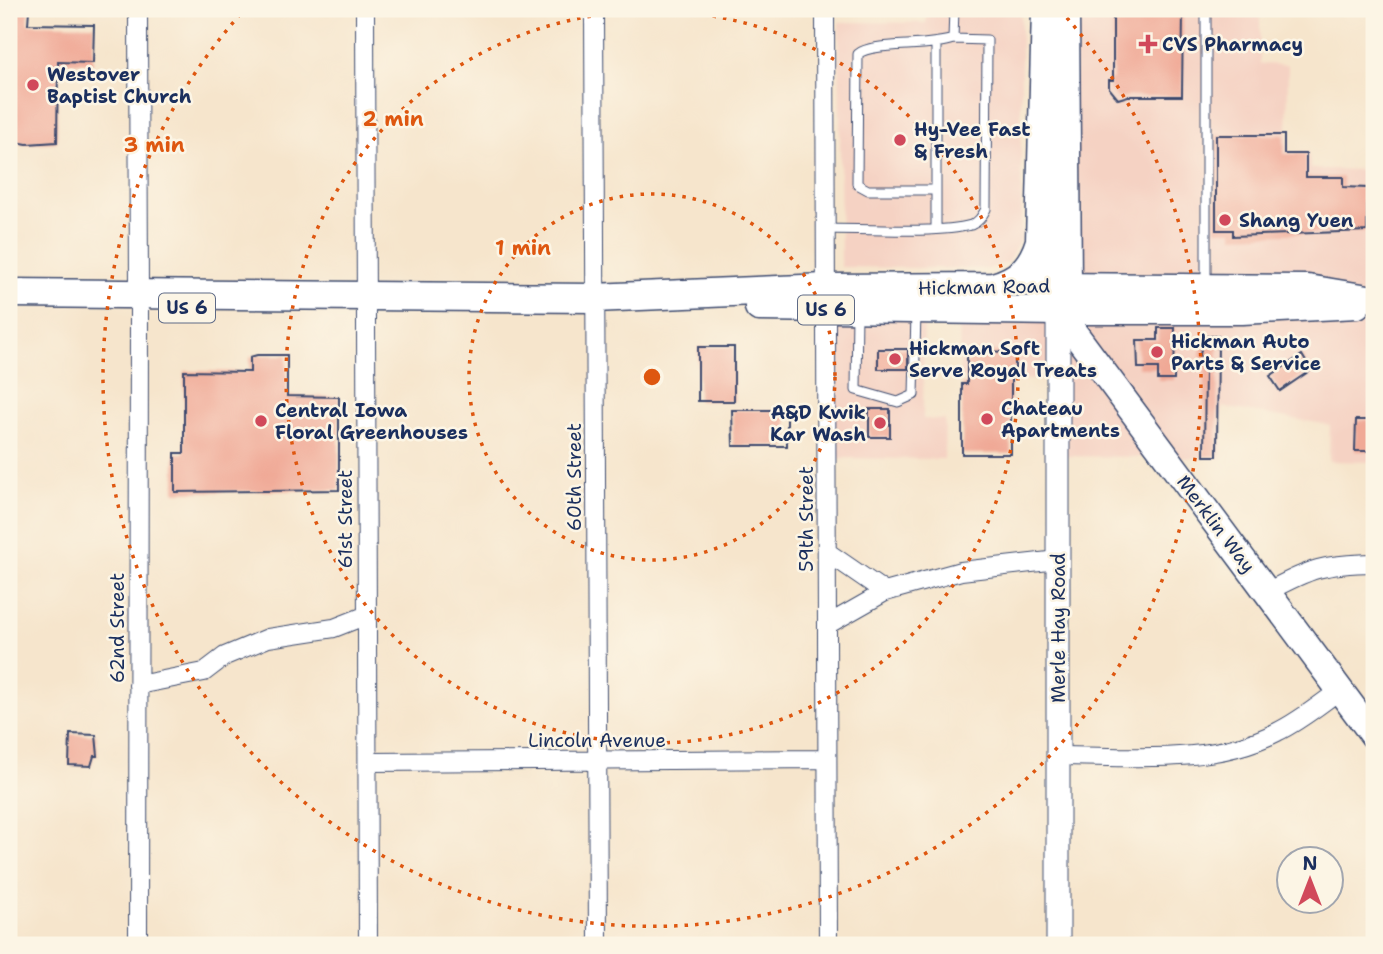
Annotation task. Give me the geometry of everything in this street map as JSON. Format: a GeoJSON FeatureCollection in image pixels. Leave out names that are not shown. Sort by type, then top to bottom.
{"type":"FeatureCollection","features":[{"type":"Feature","properties":{"kind":"main road","name":"Merle Hay Road"},"geometry":{"type":"LineString","coordinates":[[1046,9],[1042,67],[1042,218],[1055,294]]}},
{"type":"Feature","properties":{"kind":"main road","name":"Merle Hay Road"},"geometry":{"type":"LineString","coordinates":[[1055,294],[1065,9]]}},
{"type":"Feature","properties":{"kind":"main road","name":"US 6"},"geometry":{"type":"LineString","coordinates":[[993,287],[1009,282],[1028,268],[1040,241],[1042,218]]}},
{"type":"Feature","properties":{"kind":"main road","name":"Hickman Road"},"geometry":{"type":"LineString","coordinates":[[826,299],[857,310],[916,311],[1055,294],[1206,286],[1308,288],[1374,300]]}},
{"type":"Feature","properties":{"kind":"main road","name":"Hickman Road"},"geometry":{"type":"LineString","coordinates":[[9,310],[139,302],[826,299],[993,287],[1055,294],[1308,310],[1374,300]]}},
{"type":"Feature","properties":{"kind":"main road","name":"Hickman Road"},"geometry":{"type":"LineString","coordinates":[[9,293],[139,302]]}},
{"type":"Feature","properties":{"kind":"main road","name":"Merklin Way"},"geometry":{"type":"LineString","coordinates":[[1055,294],[1267,592],[1374,736]]}},
{"type":"Feature","properties":{"kind":"street","name":"62nd Street"},"geometry":{"type":"LineString","coordinates":[[138,9],[138,945]]}},
{"type":"Feature","properties":{"kind":"street","name":"61st Street"},"geometry":{"type":"LineString","coordinates":[[365,9],[368,945]]}},
{"type":"Feature","properties":{"kind":"street","name":"60th Street"},"geometry":{"type":"LineString","coordinates":[[594,9],[598,945]]}},
{"type":"Feature","properties":{"kind":"street","name":"59th Street"},"geometry":{"type":"LineString","coordinates":[[825,9],[828,945]]}},
{"type":"Feature","properties":{"kind":"street","name":"Merle Hay Road"},"geometry":{"type":"LineString","coordinates":[[1055,294],[1058,945]]}},
{"type":"Feature","properties":{"kind":"street"},"geometry":{"type":"LineString","coordinates":[[827,552],[885,592]]}},
{"type":"Feature","properties":{"kind":"street"},"geometry":{"type":"LineString","coordinates":[[827,625],[885,592],[961,571],[1058,560]]}},
{"type":"Feature","properties":{"kind":"street"},"geometry":{"type":"LineString","coordinates":[[1267,592],[1309,569],[1325,565],[1374,563]]}},
{"type":"Feature","properties":{"kind":"street"},"geometry":{"type":"LineString","coordinates":[[138,685],[204,672],[225,656],[268,638],[334,628],[367,615]]}},
{"type":"Feature","properties":{"kind":"street"},"geometry":{"type":"LineString","coordinates":[[1058,756],[1192,755],[1234,749],[1275,734],[1340,690]]}},
{"type":"Feature","properties":{"kind":"street","name":"Lincoln Avenue"},"geometry":{"type":"LineString","coordinates":[[368,762],[827,760]]}},
{"type":"Feature","properties":{"kind":"lane"},"geometry":{"type":"LineString","coordinates":[[953,39],[954,9]]}},
{"type":"Feature","properties":{"kind":"lane"},"geometry":{"type":"LineString","coordinates":[[1206,9],[1206,286]]}},
{"type":"Feature","properties":{"kind":"lane"},"geometry":{"type":"LineString","coordinates":[[825,229],[936,228],[971,225],[980,220],[986,209],[987,40],[953,39],[936,46],[869,46],[858,54],[856,173],[860,187],[868,190],[935,190]]}},
{"type":"Feature","properties":{"kind":"lane"},"geometry":{"type":"LineString","coordinates":[[936,46],[936,228]]}},
{"type":"Feature","properties":{"kind":"lane"},"geometry":{"type":"LineString","coordinates":[[857,310],[856,390],[898,402],[905,402],[914,395],[916,311]]}},
{"type":"Feature","properties":{"kind":"shaded area"},"geometry":{"type":"Polygon","coordinates":[[[927,9],[1021,9],[1021,238],[1008,262],[988,269],[841,267],[839,22],[926,23],[927,9]]]}},
{"type":"Feature","properties":{"kind":"shaded area"},"geometry":{"type":"Polygon","coordinates":[[[1065,9],[1260,9],[1260,64],[1288,65],[1287,152],[1309,152],[1310,169],[1374,170],[1374,299],[1067,286],[1065,9]]]}},
{"type":"Feature","properties":{"kind":"shaded area"},"geometry":{"type":"Polygon","coordinates":[[[1374,302],[1374,462],[1329,461],[1330,425],[1222,407],[1221,458],[1058,456],[1059,380],[960,379],[959,310],[1374,302]]]}},
{"type":"Feature","properties":{"kind":"shaded area"},"geometry":{"type":"Polygon","coordinates":[[[826,310],[924,310],[923,419],[945,420],[944,459],[826,458],[826,310]]]}},
{"type":"Feature","properties":{"kind":"building","name":"CVS Pharmacy"},"geometry":{"type":"Polygon","coordinates":[[[1113,9],[1183,9],[1182,96],[1128,96],[1118,99],[1109,88],[1109,80],[1113,80],[1113,9]]]}},
{"type":"Feature","properties":{"kind":"building","name":"Westover Baptist Church"},"geometry":{"type":"Polygon","coordinates":[[[11,10],[29,10],[28,24],[94,25],[93,63],[58,62],[57,142],[16,142],[16,133],[13,133],[13,100],[9,100],[11,10]]]}},
{"type":"Feature","properties":{"kind":"building"},"geometry":{"type":"Polygon","coordinates":[[[1216,135],[1284,135],[1284,154],[1306,154],[1306,177],[1343,177],[1343,187],[1368,188],[1367,231],[1233,236],[1233,230],[1216,230],[1216,135]]]}},
{"type":"Feature","properties":{"kind":"building","name":"Hickman Auto Parts & Service"},"geometry":{"type":"Polygon","coordinates":[[[1158,328],[1175,328],[1174,380],[1158,380],[1158,368],[1138,368],[1137,340],[1158,340],[1158,328]]]}},
{"type":"Feature","properties":{"kind":"building"},"geometry":{"type":"Polygon","coordinates":[[[1203,336],[1218,336],[1217,456],[1204,456],[1205,365],[1200,355],[1203,336]]]}},
{"type":"Feature","properties":{"kind":"building"},"geometry":{"type":"Polygon","coordinates":[[[698,347],[734,347],[734,401],[698,401],[698,347]]]}},
{"type":"Feature","properties":{"kind":"building","name":"Hickman Soft Serve Royal Treats"},"geometry":{"type":"Polygon","coordinates":[[[878,349],[908,349],[908,369],[878,369],[878,349]]]}},
{"type":"Feature","properties":{"kind":"building","name":"Chateau Apartments"},"geometry":{"type":"Polygon","coordinates":[[[967,351],[1015,352],[1015,372],[1011,372],[1011,454],[962,454],[962,384],[967,384],[967,351]]]}},
{"type":"Feature","properties":{"kind":"building","name":"Central Iowa Floral Greenhouses"},"geometry":{"type":"Polygon","coordinates":[[[287,355],[287,396],[339,397],[339,490],[175,492],[175,453],[184,453],[184,371],[250,372],[250,357],[287,355]]]}},
{"type":"Feature","properties":{"kind":"building"},"geometry":{"type":"Polygon","coordinates":[[[1302,355],[1311,370],[1280,391],[1270,376],[1302,355]]]}},
{"type":"Feature","properties":{"kind":"building","name":"A&D Kwik Kar Wash"},"geometry":{"type":"Polygon","coordinates":[[[869,409],[890,409],[890,437],[869,437],[869,409]]]}},
{"type":"Feature","properties":{"kind":"building"},"geometry":{"type":"Polygon","coordinates":[[[732,410],[787,410],[787,446],[733,446],[732,410]]]}},
{"type":"Feature","properties":{"kind":"building"},"geometry":{"type":"Polygon","coordinates":[[[1356,420],[1374,420],[1374,451],[1355,451],[1356,420]]]}},
{"type":"Feature","properties":{"kind":"building"},"geometry":{"type":"Polygon","coordinates":[[[70,734],[96,735],[98,756],[94,756],[91,766],[69,765],[70,734]]]}},
{"type":"Feature","properties":{"kind":"place","name":"CVS Pharmacy"},"geometry":{"type":"Point","coordinates":[1148,44]}},
{"type":"Feature","properties":{"kind":"place","name":"Westover Baptist Church"},"geometry":{"type":"Point","coordinates":[33,85]}},
{"type":"Feature","properties":{"kind":"place","name":"Hy-Vee Fast & Fresh"},"geometry":{"type":"Point","coordinates":[900,140]}},
{"type":"Feature","properties":{"kind":"place","name":"Shang Yuen"},"geometry":{"type":"Point","coordinates":[1225,220]}},
{"type":"Feature","properties":{"kind":"place","name":"Hickman Auto Parts & Service"},"geometry":{"type":"Point","coordinates":[1157,352]}},
{"type":"Feature","properties":{"kind":"place","name":"Hickman Soft Serve Royal Treats"},"geometry":{"type":"Point","coordinates":[895,359]}},
{"type":"Feature","properties":{"kind":"place","name":"Chateau Apartments"},"geometry":{"type":"Point","coordinates":[987,419]}},
{"type":"Feature","properties":{"kind":"place","name":"Central Iowa Floral Greenhouses"},"geometry":{"type":"Point","coordinates":[261,421]}},
{"type":"Feature","properties":{"kind":"place","name":"A&D Kwik Kar Wash"},"geometry":{"type":"Point","coordinates":[880,423]}}]}
